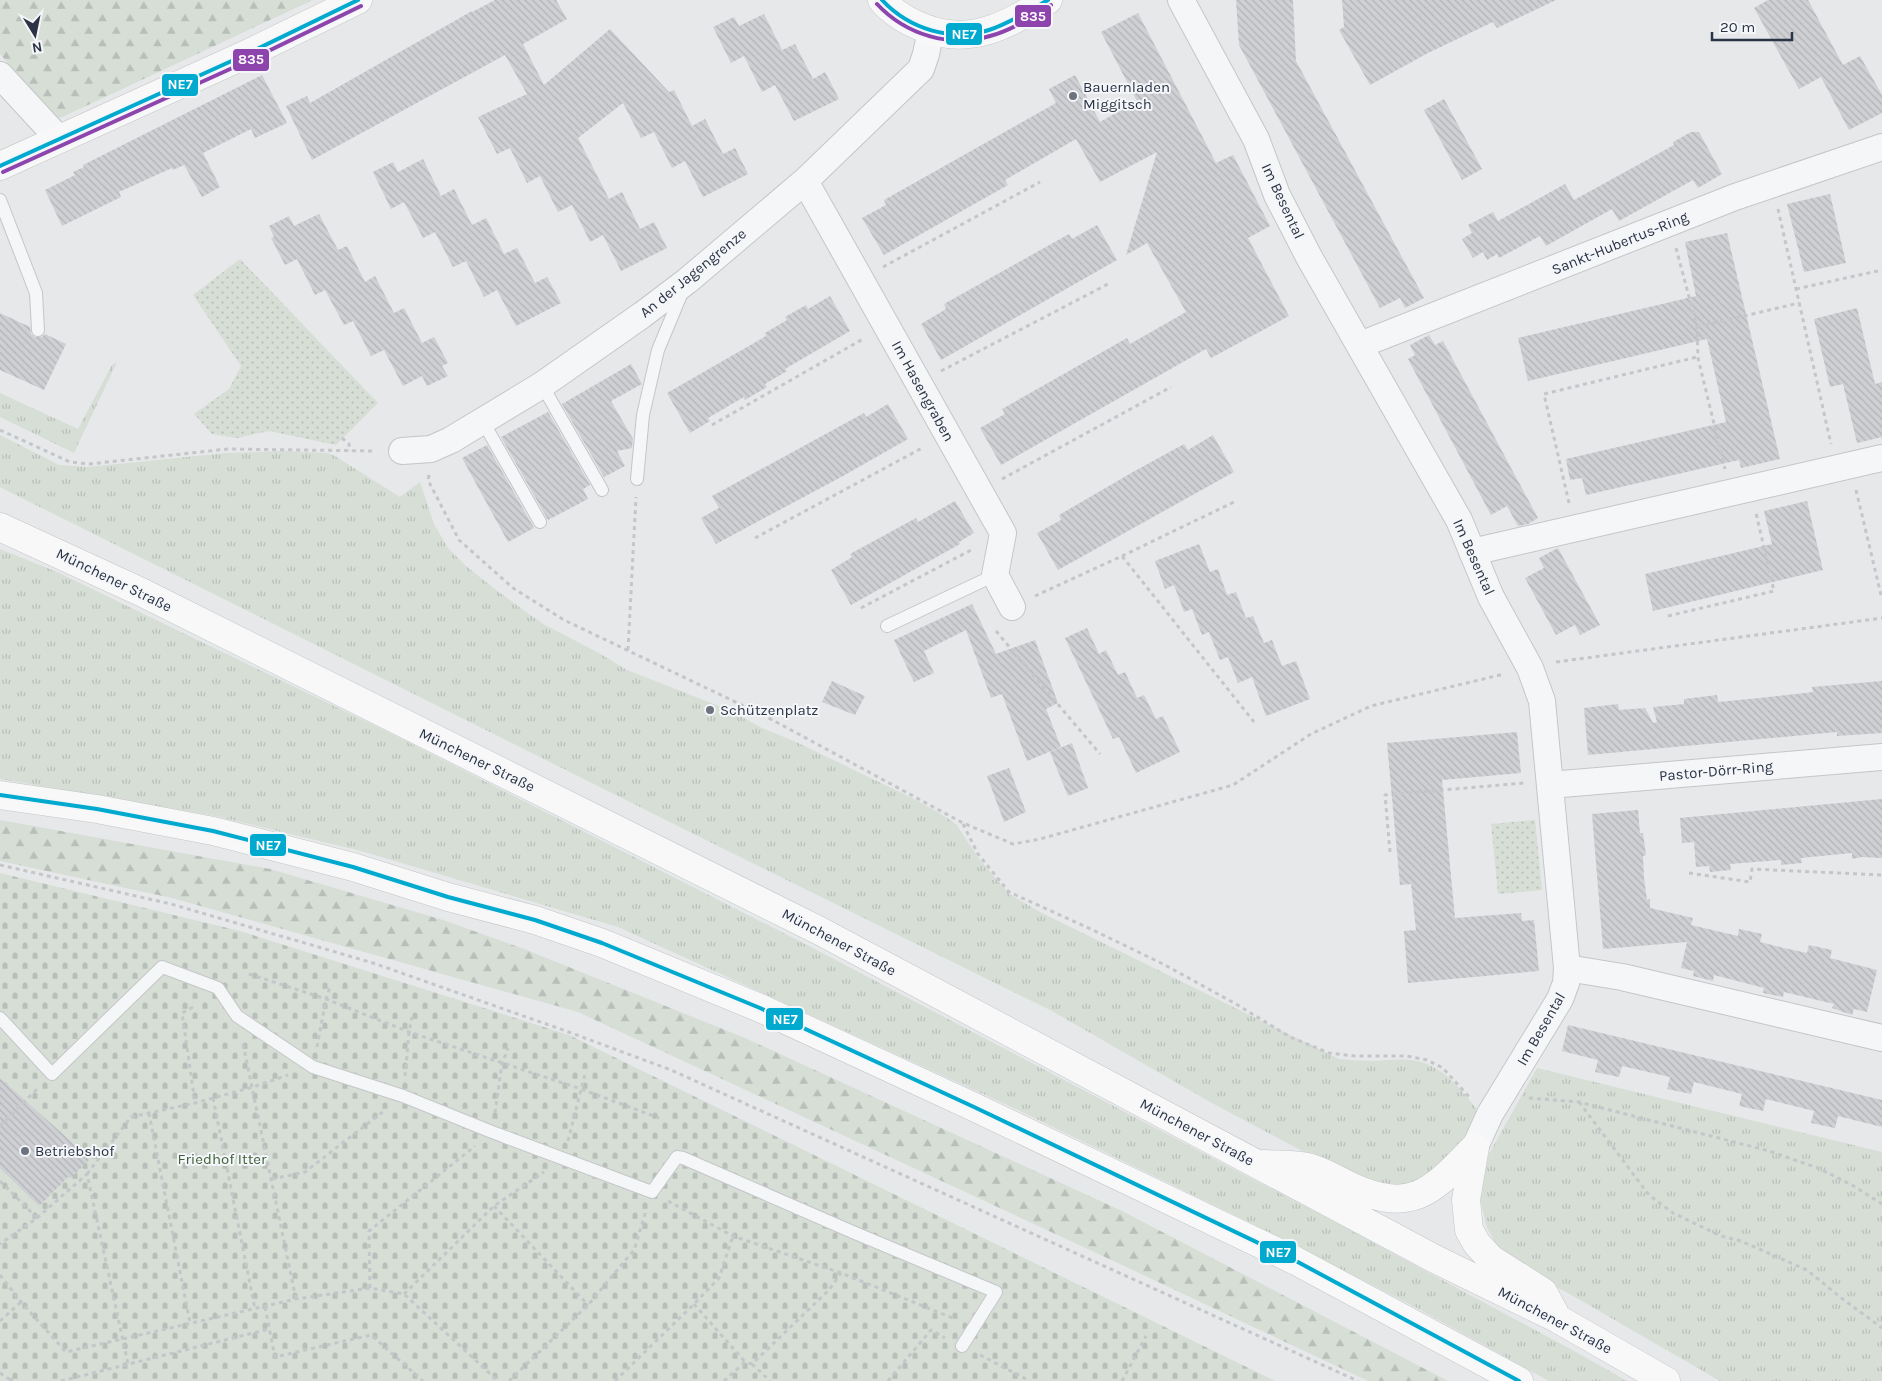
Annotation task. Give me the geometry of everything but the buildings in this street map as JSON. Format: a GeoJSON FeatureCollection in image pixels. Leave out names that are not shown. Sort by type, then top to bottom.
{"type":"FeatureCollection","features":[{"type":"Feature","properties":{"kind":"main road"},"geometry":{"type":"LineString","coordinates":[[0,166],[247,54],[358,0]]}},
{"type":"Feature","properties":{"kind":"main road"},"geometry":{"type":"LineString","coordinates":[[882,0],[888,7],[907,20],[931,30],[962,36],[978,33],[1023,15],[1048,0]]}},
{"type":"Feature","properties":{"kind":"main road","name":"Münchener Straße"},"geometry":{"type":"LineString","coordinates":[[0,526],[150,597],[818,930],[1437,1260],[1558,1319],[1666,1381]]}},
{"type":"Feature","properties":{"kind":"main road"},"geometry":{"type":"LineString","coordinates":[[0,795],[97,809],[213,831],[353,867],[448,897],[535,920],[602,943],[760,1008],[974,1107],[1296,1261],[1519,1381]]}},
{"type":"Feature","properties":{"kind":"main road"},"geometry":{"type":"LineString","coordinates":[[1256,1164],[1308,1167],[1370,1195],[1387,1198],[1414,1197],[1428,1191],[1441,1181],[1475,1147]]}},
{"type":"Feature","properties":{"kind":"main road"},"geometry":{"type":"LineString","coordinates":[[1475,1147],[1466,1200],[1469,1230],[1477,1244],[1490,1259],[1543,1292],[1558,1319]]}},
{"type":"Feature","properties":{"kind":"street","name":"Im Besental"},"geometry":{"type":"LineString","coordinates":[[1181,0],[1256,139],[1277,195],[1459,520],[1491,598],[1530,668],[1542,701],[1567,968],[1566,983],[1560,999],[1496,1105],[1475,1147]]}},
{"type":"Feature","properties":{"kind":"street","name":"An der Jagengrenze"},"geometry":{"type":"LineString","coordinates":[[402,452],[431,449],[451,440],[542,386],[642,315],[686,281],[805,181],[920,69],[926,54],[931,30]]}},
{"type":"Feature","properties":{"kind":"street"},"geometry":{"type":"LineString","coordinates":[[0,75],[59,139]]}},
{"type":"Feature","properties":{"kind":"street","name":"Sankt-Hubertus-Ring"},"geometry":{"type":"LineString","coordinates":[[1360,345],[1773,184],[1882,148]]}},
{"type":"Feature","properties":{"kind":"street","name":"Im Hasengraben"},"geometry":{"type":"LineString","coordinates":[[805,181],[1002,533]]}},
{"type":"Feature","properties":{"kind":"street"},"geometry":{"type":"LineString","coordinates":[[1472,552],[1882,458]]}},
{"type":"Feature","properties":{"kind":"street"},"geometry":{"type":"LineString","coordinates":[[1002,533],[996,575],[1012,607]]}},
{"type":"Feature","properties":{"kind":"street","name":"Pastor-Dörr-Ring"},"geometry":{"type":"LineString","coordinates":[[1550,783],[1882,757]]}},
{"type":"Feature","properties":{"kind":"street"},"geometry":{"type":"LineString","coordinates":[[1567,968],[1622,977],[1882,1038]]}},
{"type":"Feature","properties":{"kind":"lane"},"geometry":{"type":"LineString","coordinates":[[0,200],[36,293],[38,330]]}},
{"type":"Feature","properties":{"kind":"lane"},"geometry":{"type":"LineString","coordinates":[[637,479],[643,415],[658,350],[686,281]]}},
{"type":"Feature","properties":{"kind":"lane"},"geometry":{"type":"LineString","coordinates":[[542,386],[602,490]]}},
{"type":"Feature","properties":{"kind":"lane"},"geometry":{"type":"LineString","coordinates":[[482,420],[540,522]]}},
{"type":"Feature","properties":{"kind":"lane"},"geometry":{"type":"LineString","coordinates":[[887,626],[996,575]]}},
{"type":"Feature","properties":{"kind":"lane"},"geometry":{"type":"LineString","coordinates":[[0,1018],[52,1074],[162,967],[218,988],[237,1016],[313,1067],[403,1096],[492,1132],[652,1192],[678,1157],[683,1158],[996,1292],[962,1346]]}},
{"type":"Feature","properties":{"kind":"path"},"geometry":{"type":"LineString","coordinates":[[860,280],[1040,182]]}},
{"type":"Feature","properties":{"kind":"path"},"geometry":{"type":"LineString","coordinates":[[1773,184],[1799,303],[1843,467],[1882,599]]}},
{"type":"Feature","properties":{"kind":"path"},"geometry":{"type":"LineString","coordinates":[[1668,616],[1774,591],[1698,358],[1697,327],[1670,223]]}},
{"type":"Feature","properties":{"kind":"path"},"geometry":{"type":"LineString","coordinates":[[1796,290],[1882,270]]}},
{"type":"Feature","properties":{"kind":"path"},"geometry":{"type":"LineString","coordinates":[[919,383],[1110,284]]}},
{"type":"Feature","properties":{"kind":"path"},"geometry":{"type":"LineString","coordinates":[[1697,327],[1799,303]]}},
{"type":"Feature","properties":{"kind":"path"},"geometry":{"type":"LineString","coordinates":[[712,425],[886,326]]}},
{"type":"Feature","properties":{"kind":"path"},"geometry":{"type":"LineString","coordinates":[[1575,529],[1544,394],[1698,358]]}},
{"type":"Feature","properties":{"kind":"path"},"geometry":{"type":"LineString","coordinates":[[980,492],[1171,387]]}},
{"type":"Feature","properties":{"kind":"path"},"geometry":{"type":"LineString","coordinates":[[0,430],[70,462],[89,464],[228,449],[402,452]]}},
{"type":"Feature","properties":{"kind":"path"},"geometry":{"type":"LineString","coordinates":[[755,538],[947,435]]}},
{"type":"Feature","properties":{"kind":"path"},"geometry":{"type":"LineString","coordinates":[[342,438],[349,444],[350,451]]}},
{"type":"Feature","properties":{"kind":"path"},"geometry":{"type":"LineString","coordinates":[[431,449],[428,480],[459,540],[513,588],[564,620],[767,717],[963,823],[1013,844],[1049,836],[1233,785],[1311,734],[1371,706],[1563,661],[1882,618]]}},
{"type":"Feature","properties":{"kind":"path"},"geometry":{"type":"LineString","coordinates":[[628,650],[637,479]]}},
{"type":"Feature","properties":{"kind":"path"},"geometry":{"type":"LineString","coordinates":[[1012,607],[1234,502]]}},
{"type":"Feature","properties":{"kind":"path"},"geometry":{"type":"LineString","coordinates":[[861,608],[1002,533]]}},
{"type":"Feature","properties":{"kind":"path"},"geometry":{"type":"LineString","coordinates":[[1122,556],[1254,722]]}},
{"type":"Feature","properties":{"kind":"path"},"geometry":{"type":"LineString","coordinates":[[996,631],[1100,754]]}},
{"type":"Feature","properties":{"kind":"path"},"geometry":{"type":"LineString","coordinates":[[1390,852],[1385,795],[1550,783]]}},
{"type":"Feature","properties":{"kind":"path"},"geometry":{"type":"LineString","coordinates":[[963,823],[978,854],[1009,892],[1154,960],[1236,1004],[1290,1037],[1328,1053],[1355,1056],[1407,1056],[1427,1060],[1443,1068],[1479,1110],[1496,1105],[1579,1102],[1769,1151],[1818,1168],[1882,1204]]}},
{"type":"Feature","properties":{"kind":"path"},"geometry":{"type":"LineString","coordinates":[[0,865],[170,904],[354,958],[575,1034],[671,1070],[1358,1381]]}},
{"type":"Feature","properties":{"kind":"path"},"geometry":{"type":"LineString","coordinates":[[1689,873],[1750,882],[1752,869],[1882,875]]}},
{"type":"Feature","properties":{"kind":"path"},"geometry":{"type":"LineString","coordinates":[[250,974],[326,1000],[408,1032],[581,1089],[659,1118]]}},
{"type":"Feature","properties":{"kind":"path"},"geometry":{"type":"LineString","coordinates":[[0,1244],[38,1218],[87,1174],[131,1117],[195,1103],[253,1087],[313,1067],[330,987]]}},
{"type":"Feature","properties":{"kind":"path"},"geometry":{"type":"LineString","coordinates":[[193,1007],[182,1013],[195,1103]]}},
{"type":"Feature","properties":{"kind":"path"},"geometry":{"type":"LineString","coordinates":[[237,1016],[296,1299]]}},
{"type":"Feature","properties":{"kind":"path"},"geometry":{"type":"LineString","coordinates":[[272,1179],[305,1172],[403,1096],[408,1032],[412,1017]]}},
{"type":"Feature","properties":{"kind":"path"},"geometry":{"type":"LineString","coordinates":[[370,1288],[369,1231],[492,1132],[502,1064],[508,1048]]}},
{"type":"Feature","properties":{"kind":"path"},"geometry":{"type":"LineString","coordinates":[[0,1126],[52,1074]]}},
{"type":"Feature","properties":{"kind":"path"},"geometry":{"type":"LineString","coordinates":[[404,1294],[494,1206],[565,1158],[585,1074]]}},
{"type":"Feature","properties":{"kind":"path"},"geometry":{"type":"LineString","coordinates":[[213,1098],[255,1309]]}},
{"type":"Feature","properties":{"kind":"path"},"geometry":{"type":"LineString","coordinates":[[1579,1102],[1649,1195],[1673,1213],[1721,1236],[1741,1241],[1807,1270],[1840,1298],[1882,1328]]}},
{"type":"Feature","properties":{"kind":"path"},"geometry":{"type":"LineString","coordinates":[[149,1113],[190,1323]]}},
{"type":"Feature","properties":{"kind":"path"},"geometry":{"type":"LineString","coordinates":[[87,1174],[128,1364]]}},
{"type":"Feature","properties":{"kind":"path"},"geometry":{"type":"LineString","coordinates":[[0,1181],[38,1218]]}},
{"type":"Feature","properties":{"kind":"path"},"geometry":{"type":"LineString","coordinates":[[509,1381],[588,1305],[634,1250],[652,1192],[733,1236],[841,1273],[975,1327]]}},
{"type":"Feature","properties":{"kind":"path"},"geometry":{"type":"LineString","coordinates":[[494,1206],[588,1305]]}},
{"type":"Feature","properties":{"kind":"path"},"geometry":{"type":"LineString","coordinates":[[615,1381],[718,1278],[733,1236]]}},
{"type":"Feature","properties":{"kind":"path"},"geometry":{"type":"LineString","coordinates":[[752,1364],[829,1290],[841,1273]]}},
{"type":"Feature","properties":{"kind":"path"},"geometry":{"type":"LineString","coordinates":[[0,1275],[20,1302],[66,1352],[296,1299],[370,1288],[404,1294],[498,1381]]}},
{"type":"Feature","properties":{"kind":"path"},"geometry":{"type":"LineString","coordinates":[[0,1320],[20,1302]]}},
{"type":"Feature","properties":{"kind":"path"},"geometry":{"type":"LineString","coordinates":[[694,1304],[745,1362],[752,1364],[770,1381]]}},
{"type":"Feature","properties":{"kind":"path"},"geometry":{"type":"LineString","coordinates":[[265,1307],[275,1357],[371,1335],[422,1381]]}},
{"type":"Feature","properties":{"kind":"path"},"geometry":{"type":"LineString","coordinates":[[61,1381],[270,1329]]}},
{"type":"Feature","properties":{"kind":"path"},"geometry":{"type":"LineString","coordinates":[[888,1381],[931,1330]]}},
{"type":"Feature","properties":{"kind":"path"},"geometry":{"type":"LineString","coordinates":[[1122,1381],[1146,1336]]}},
{"type":"Feature","properties":{"kind":"path"},"geometry":{"type":"LineString","coordinates":[[724,1381],[745,1362]]}},
{"type":"Feature","properties":{"kind":"path"},"geometry":{"type":"LineString","coordinates":[[0,1372],[9,1380],[17,1381]]}},
{"type":"Feature","properties":{"kind":"green space"},"geometry":{"type":"Polygon","coordinates":[[[0,0],[313,0],[58,119],[0,54],[0,0]]]}},
{"type":"Feature","properties":{"kind":"green space"},"geometry":{"type":"Polygon","coordinates":[[[240,259],[378,403],[336,445],[269,431],[237,438],[212,434],[194,414],[229,389],[241,366],[193,295],[240,259]]]}},
{"type":"Feature","properties":{"kind":"green space"},"geometry":{"type":"Polygon","coordinates":[[[117,362],[74,453],[0,417],[0,393],[78,429],[112,365],[117,362]]]}},
{"type":"Feature","properties":{"kind":"green space"},"geometry":{"type":"Polygon","coordinates":[[[0,435],[59,465],[88,467],[226,453],[284,451],[327,453],[335,456],[400,497],[420,482],[434,524],[448,548],[466,566],[496,590],[545,625],[627,670],[729,710],[762,728],[796,742],[939,813],[956,824],[979,859],[1009,894],[1042,913],[1339,1059],[1361,1061],[1412,1060],[1427,1064],[1442,1072],[1453,1082],[1479,1112],[1453,1154],[1436,1169],[1421,1178],[1405,1184],[1392,1185],[1355,1179],[1212,1103],[1052,1011],[0,487],[0,435]]]}},
{"type":"Feature","properties":{"kind":"green space"},"geometry":{"type":"Polygon","coordinates":[[[0,549],[57,572],[394,735],[807,945],[1342,1226],[1627,1381],[1549,1381],[1415,1307],[1259,1227],[1018,1110],[618,927],[361,851],[215,816],[0,779],[0,549]]]}},
{"type":"Feature","properties":{"kind":"green space"},"geometry":{"type":"Polygon","coordinates":[[[0,820],[270,869],[443,920],[524,949],[745,1038],[1122,1211],[1448,1381],[1368,1381],[578,1012],[172,898],[0,861],[0,820]]]}},
{"type":"Feature","properties":{"kind":"green space"},"geometry":{"type":"Polygon","coordinates":[[[1535,820],[1542,890],[1498,894],[1491,824],[1535,820]]]}},
{"type":"Feature","properties":{"kind":"green space","name":"Friedhof Itter"},"geometry":{"type":"Polygon","coordinates":[[[0,873],[240,931],[569,1035],[1275,1381],[0,1381],[0,873]]]}},
{"type":"Feature","properties":{"kind":"green space"},"geometry":{"type":"Polygon","coordinates":[[[1537,1068],[1882,1152],[1882,1381],[1720,1381],[1529,1272],[1498,1247],[1487,1228],[1481,1203],[1484,1168],[1489,1154],[1537,1068]]]}},
{"type":"Feature","properties":{"kind":"transit line","name":"NE7"},"geometry":{"type":"LineString","coordinates":[[0,166],[247,54],[358,0]]}},
{"type":"Feature","properties":{"kind":"transit line","name":"NE7"},"geometry":{"type":"LineString","coordinates":[[882,0],[905,19],[918,25],[931,30],[960,34],[975,33],[997,27],[1048,0]]}},
{"type":"Feature","properties":{"kind":"transit line","name":"835"},"geometry":{"type":"LineString","coordinates":[[877,4],[901,24],[915,31],[929,36],[960,40],[990,36],[1006,30],[1022,23],[1051,5]]}},
{"type":"Feature","properties":{"kind":"transit line","name":"835"},"geometry":{"type":"LineString","coordinates":[[3,172],[250,60],[361,6]]}},
{"type":"Feature","properties":{"kind":"transit line","name":"NE7"},"geometry":{"type":"LineString","coordinates":[[0,795],[97,809],[213,831],[353,867],[448,897],[535,920],[602,943],[760,1008],[974,1107],[1296,1261],[1519,1381]]}},
{"type":"Feature","properties":{"kind":"place","name":"Bauernladen Miggitsch"},"geometry":{"type":"Point","coordinates":[1073,96]}},
{"type":"Feature","properties":{"kind":"place","name":"Schützenplatz"},"geometry":{"type":"Point","coordinates":[710,710]}},
{"type":"Feature","properties":{"kind":"place","name":"Betriebshof"},"geometry":{"type":"Point","coordinates":[25,1151]}}]}
